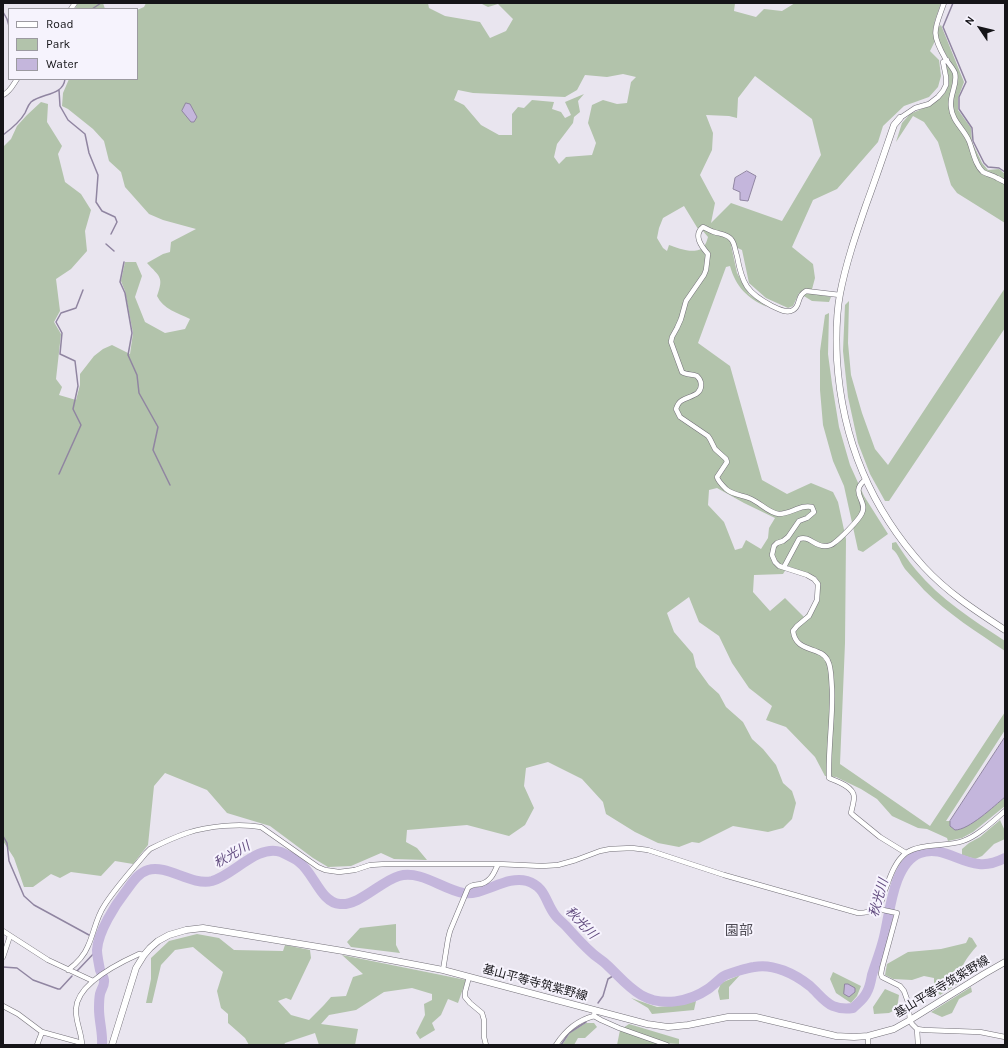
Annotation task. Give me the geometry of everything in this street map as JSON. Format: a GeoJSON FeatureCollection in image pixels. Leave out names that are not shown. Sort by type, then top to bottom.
{"type":"FeatureCollection","features":[{"type":"Feature","properties":{"kind":"main road"},"geometry":{"type":"LineString","coordinates":[[900,118],[894,125],[850,250],[840,294],[836,345],[838,380],[844,414],[853,448],[865,480],[884,515],[896,533],[910,551],[941,584],[958,598],[1005,630]]}},
{"type":"Feature","properties":{"kind":"main road","name":"基山平等寺筑紫野線"},"geometry":{"type":"LineString","coordinates":[[112,1045],[136,968],[144,955],[158,941],[169,935],[186,930],[203,928],[351,952],[443,970],[595,1013],[647,1024],[668,1027],[688,1026],[728,1017],[756,1017],[836,1036],[854,1037],[868,1036],[894,1028],[910,1020],[1005,962]]}},
{"type":"Feature","properties":{"kind":"street"},"geometry":{"type":"LineString","coordinates":[[944,3],[935,31],[938,42],[954,72],[955,82],[950,106],[952,113],[964,131],[980,168],[990,176],[997,177],[1005,182]]}},
{"type":"Feature","properties":{"kind":"street"},"geometry":{"type":"LineString","coordinates":[[900,118],[915,108],[928,104],[944,91],[946,78],[944,62],[947,60]]}},
{"type":"Feature","properties":{"kind":"street"},"geometry":{"type":"LineString","coordinates":[[3,95],[10,91],[16,80]]}},
{"type":"Feature","properties":{"kind":"street"},"geometry":{"type":"LineString","coordinates":[[840,294],[806,291],[801,295],[797,306],[789,312],[772,306],[753,294],[743,282],[735,246],[732,240],[724,234],[714,232],[703,227],[698,234],[702,248],[708,254],[706,270],[704,276],[686,300],[671,342],[671,346],[682,372],[698,377],[701,384],[700,390],[679,402],[676,409],[680,417],[708,436],[715,449],[726,459],[727,462],[717,477],[726,489],[732,493],[750,498],[772,512],[779,514],[787,513],[803,507],[812,507],[814,512],[812,515],[799,521],[788,537],[774,546],[772,555],[775,562],[779,566],[814,579],[818,584],[817,600],[810,616],[793,631],[794,637],[800,644],[809,650],[817,651],[825,656],[830,669],[832,700],[829,778],[840,782],[852,791],[854,798],[851,813],[853,815],[880,837],[906,853]]}},
{"type":"Feature","properties":{"kind":"street"},"geometry":{"type":"LineString","coordinates":[[784,567],[800,539],[808,539],[817,545],[826,547],[833,544],[843,535],[863,511],[858,488],[865,480]]}},
{"type":"Feature","properties":{"kind":"street"},"geometry":{"type":"LineString","coordinates":[[68,970],[83,955],[88,947],[98,918],[104,906],[150,849],[188,833],[212,827],[242,825],[261,828],[318,868],[339,872],[355,870],[370,865],[558,865],[610,849],[632,848],[648,850],[724,875],[858,914],[878,907],[896,865],[906,853],[926,847],[962,841],[972,837],[1005,811]]}},
{"type":"Feature","properties":{"kind":"street"},"geometry":{"type":"LineString","coordinates":[[443,970],[450,931],[468,888],[471,885],[483,883],[489,880],[498,864]]}},
{"type":"Feature","properties":{"kind":"street"},"geometry":{"type":"LineString","coordinates":[[878,907],[883,910],[897,913],[881,974],[882,977],[900,986],[904,991],[908,1002],[910,1020],[912,1024],[917,1029],[924,1030],[980,1032],[1005,1037]]}},
{"type":"Feature","properties":{"kind":"street"},"geometry":{"type":"LineString","coordinates":[[3,931],[48,960],[93,981]]}},
{"type":"Feature","properties":{"kind":"street"},"geometry":{"type":"LineString","coordinates":[[3,957],[10,936]]}},
{"type":"Feature","properties":{"kind":"street"},"geometry":{"type":"LineString","coordinates":[[3,1006],[18,1014],[42,1032],[82,1044],[76,1007],[82,992],[93,981],[107,972],[139,954],[144,955]]}},
{"type":"Feature","properties":{"kind":"street"},"geometry":{"type":"LineString","coordinates":[[469,977],[464,992],[465,997],[482,1013],[486,1045]]}},
{"type":"Feature","properties":{"kind":"street"},"geometry":{"type":"LineString","coordinates":[[556,1045],[566,1032],[575,1024],[595,1013],[601,1020],[667,1045]]}},
{"type":"Feature","properties":{"kind":"street"},"geometry":{"type":"LineString","coordinates":[[917,1029],[918,1045]]}},
{"type":"Feature","properties":{"kind":"street"},"geometry":{"type":"LineString","coordinates":[[37,1045],[42,1032]]}},
{"type":"Feature","properties":{"kind":"street"},"geometry":{"type":"LineString","coordinates":[[868,1036],[868,1045]]}},
{"type":"Feature","properties":{"kind":"green space"},"geometry":{"type":"Polygon","coordinates":[[[78,3],[103,3],[105,8],[76,8],[78,3]]]}},
{"type":"Feature","properties":{"kind":"green space"},"geometry":{"type":"Polygon","coordinates":[[[146,3],[428,3],[429,8],[445,16],[480,22],[490,38],[506,31],[513,19],[498,4],[488,7],[480,3],[735,3],[734,11],[756,17],[764,9],[782,11],[795,3],[941,3],[933,30],[935,41],[930,51],[939,60],[941,76],[938,87],[929,97],[904,106],[883,126],[878,142],[837,189],[813,200],[792,247],[813,264],[815,278],[811,293],[831,297],[829,302],[812,301],[799,293],[793,306],[788,308],[766,298],[749,283],[742,250],[731,245],[737,273],[749,294],[767,307],[748,296],[739,286],[730,266],[726,267],[698,343],[730,366],[762,480],[787,494],[811,483],[833,492],[838,502],[846,539],[845,643],[840,764],[930,826],[1005,712],[1005,730],[946,821],[950,821],[950,826],[981,817],[1005,797],[1005,806],[973,832],[962,838],[948,841],[947,838],[927,829],[918,828],[892,816],[877,799],[861,789],[836,777],[825,776],[815,757],[786,727],[766,720],[772,706],[749,688],[732,663],[719,636],[699,622],[689,597],[667,613],[674,632],[693,654],[696,667],[709,685],[719,694],[726,707],[743,722],[752,739],[763,749],[776,765],[783,783],[792,791],[796,803],[792,819],[783,828],[768,832],[733,826],[699,843],[692,842],[679,847],[658,843],[635,832],[606,814],[603,802],[582,779],[548,762],[526,768],[524,786],[534,808],[525,825],[509,836],[467,825],[407,830],[406,842],[417,848],[427,860],[394,859],[381,853],[351,866],[328,867],[313,858],[270,826],[227,813],[207,790],[165,773],[154,786],[148,845],[133,864],[115,861],[101,876],[71,872],[60,878],[51,874],[33,887],[24,887],[14,858],[3,841],[3,147],[11,139],[17,126],[27,115],[41,102],[48,104],[47,122],[62,146],[58,154],[65,182],[81,194],[91,210],[85,231],[87,251],[71,269],[56,279],[60,311],[54,322],[61,334],[56,379],[62,387],[59,395],[76,400],[80,385],[80,374],[94,356],[103,349],[112,345],[130,354],[133,333],[125,291],[121,281],[125,262],[136,262],[142,276],[135,297],[145,322],[165,333],[185,329],[190,319],[171,310],[163,304],[157,296],[160,278],[147,263],[163,254],[170,252],[171,242],[196,229],[163,220],[149,214],[125,187],[121,172],[109,161],[104,141],[93,129],[62,106],[63,93],[69,80],[138,80],[138,10],[144,7],[146,3]],[[623,74],[607,77],[585,75],[577,90],[565,97],[473,93],[458,90],[454,100],[464,105],[481,125],[499,135],[512,135],[512,114],[518,107],[524,108],[532,100],[554,102],[552,109],[561,112],[565,118],[571,115],[565,102],[584,94],[578,101],[580,112],[574,117],[573,123],[557,144],[554,157],[559,164],[566,157],[592,155],[596,143],[588,123],[592,105],[603,100],[617,104],[627,103],[631,82],[636,77],[623,74]],[[755,76],[738,98],[737,118],[729,116],[706,115],[713,133],[712,150],[700,175],[715,203],[711,223],[731,203],[782,221],[821,155],[812,119],[755,76]],[[684,206],[663,218],[659,228],[657,238],[663,248],[667,251],[669,245],[692,251],[701,249],[705,245],[708,237],[703,231],[698,229],[684,206]],[[717,488],[709,490],[708,505],[724,522],[735,550],[742,548],[746,540],[761,549],[768,538],[769,528],[775,518],[717,488]],[[788,566],[783,574],[754,575],[753,592],[770,611],[785,598],[804,617],[818,600],[820,583],[816,577],[788,566]]]}},
{"type":"Feature","properties":{"kind":"green space"},"geometry":{"type":"Polygon","coordinates":[[[941,25],[964,82],[958,98],[958,110],[971,128],[972,142],[982,163],[988,170],[999,169],[1005,174],[1005,223],[957,193],[951,185],[938,142],[924,122],[913,116],[896,142],[902,123],[910,114],[931,105],[944,94],[949,84],[946,64],[949,60],[938,40],[937,28],[941,25]]]}},
{"type":"Feature","properties":{"kind":"green space"},"geometry":{"type":"Polygon","coordinates":[[[1005,288],[1005,328],[889,501],[885,501],[870,474],[858,443],[848,397],[843,351],[845,305],[849,301],[848,343],[851,375],[862,413],[875,449],[888,465],[1005,288]]]}},
{"type":"Feature","properties":{"kind":"green space"},"geometry":{"type":"Polygon","coordinates":[[[829,313],[828,354],[839,427],[850,465],[864,496],[888,534],[863,552],[858,550],[844,486],[833,461],[823,425],[820,390],[820,351],[825,315],[829,313]]]}},
{"type":"Feature","properties":{"kind":"green space"},"geometry":{"type":"Polygon","coordinates":[[[896,542],[913,567],[925,581],[946,600],[1005,641],[1005,651],[953,615],[924,590],[905,569],[898,556],[892,549],[892,543],[896,542]]]}},
{"type":"Feature","properties":{"kind":"green space"},"geometry":{"type":"Polygon","coordinates":[[[1000,820],[1005,831],[1005,839],[994,844],[982,856],[975,859],[962,855],[962,849],[980,837],[1000,820]]]}},
{"type":"Feature","properties":{"kind":"green space"},"geometry":{"type":"Polygon","coordinates":[[[396,924],[396,945],[400,953],[351,947],[347,942],[360,928],[396,924]]]}},
{"type":"Feature","properties":{"kind":"green space"},"geometry":{"type":"Polygon","coordinates":[[[197,934],[219,938],[234,950],[283,951],[285,945],[310,950],[311,958],[291,1000],[286,998],[278,1001],[291,1015],[309,1020],[331,997],[346,996],[353,977],[363,974],[342,955],[466,980],[458,1003],[448,999],[441,1015],[432,1023],[435,1030],[420,1039],[416,1033],[425,1015],[424,1004],[432,1000],[432,994],[412,988],[384,992],[356,1010],[329,1015],[321,1024],[358,1029],[355,1045],[319,1045],[315,1033],[285,1043],[284,1045],[249,1045],[245,1038],[228,1023],[228,1014],[221,1008],[217,991],[223,972],[193,947],[175,950],[161,965],[152,1003],[146,1003],[151,979],[151,958],[169,941],[197,934]]]}},
{"type":"Feature","properties":{"kind":"green space"},"geometry":{"type":"Polygon","coordinates":[[[969,937],[972,938],[977,946],[962,967],[959,983],[940,995],[934,988],[934,978],[924,976],[912,980],[893,979],[885,975],[887,964],[908,952],[941,949],[966,943],[969,937]]]}},
{"type":"Feature","properties":{"kind":"green space"},"geometry":{"type":"Polygon","coordinates":[[[833,972],[861,986],[857,996],[851,1003],[836,993],[830,979],[833,972]]]}},
{"type":"Feature","properties":{"kind":"green space"},"geometry":{"type":"Polygon","coordinates":[[[740,975],[729,987],[729,999],[720,1000],[718,991],[721,983],[740,975]]]}},
{"type":"Feature","properties":{"kind":"green space"},"geometry":{"type":"Polygon","coordinates":[[[971,987],[972,992],[959,999],[952,1013],[942,1017],[931,1012],[971,987]]]}},
{"type":"Feature","properties":{"kind":"green space"},"geometry":{"type":"Polygon","coordinates":[[[885,989],[899,995],[897,1009],[889,1013],[874,1014],[873,1007],[885,989]]]}},
{"type":"Feature","properties":{"kind":"green space"},"geometry":{"type":"Polygon","coordinates":[[[631,998],[657,1007],[680,1005],[696,1001],[694,1010],[652,1014],[648,1008],[631,998]]]}},
{"type":"Feature","properties":{"kind":"green space"},"geometry":{"type":"Polygon","coordinates":[[[586,1023],[594,1023],[597,1027],[585,1038],[578,1038],[574,1045],[562,1045],[570,1033],[586,1023]]]}},
{"type":"Feature","properties":{"kind":"green space"},"geometry":{"type":"Polygon","coordinates":[[[629,1024],[679,1039],[679,1044],[664,1043],[663,1045],[617,1045],[620,1030],[629,1024]]]}},
{"type":"Feature","properties":{"kind":"water"},"geometry":{"type":"Polygon","coordinates":[[[186,103],[190,104],[197,117],[194,122],[191,122],[182,111],[186,103]]]}},
{"type":"Feature","properties":{"kind":"water"},"geometry":{"type":"Polygon","coordinates":[[[747,171],[756,176],[748,201],[740,200],[740,192],[733,189],[735,178],[747,171]]]}},
{"type":"Feature","properties":{"kind":"water"},"geometry":{"type":"Polygon","coordinates":[[[1005,737],[1005,797],[974,822],[961,829],[955,830],[950,826],[950,821],[1005,737]]]}},
{"type":"Feature","properties":{"kind":"water"},"geometry":{"type":"Polygon","coordinates":[[[845,984],[855,988],[855,992],[849,997],[844,994],[845,984]]]}},
{"type":"Feature","properties":{"kind":"waterway"},"geometry":{"type":"LineString","coordinates":[[94,8],[101,3]]}},
{"type":"Feature","properties":{"kind":"waterway"},"geometry":{"type":"LineString","coordinates":[[953,3],[943,27],[966,82],[959,97],[959,109],[972,128],[973,141],[984,163],[988,167],[999,168],[1005,172]]}},
{"type":"Feature","properties":{"kind":"waterway"},"geometry":{"type":"LineString","coordinates":[[3,12],[8,22]]}},
{"type":"Feature","properties":{"kind":"waterway"},"geometry":{"type":"LineString","coordinates":[[3,135],[21,119],[31,102],[56,91],[60,88],[65,80]]}},
{"type":"Feature","properties":{"kind":"waterway"},"geometry":{"type":"LineString","coordinates":[[59,90],[60,106],[68,120],[85,134],[89,153],[98,175],[96,202],[102,211],[115,217],[117,222],[111,234]]}},
{"type":"Feature","properties":{"kind":"waterway"},"geometry":{"type":"LineString","coordinates":[[106,244],[114,251]]}},
{"type":"Feature","properties":{"kind":"waterway"},"geometry":{"type":"LineString","coordinates":[[124,262],[120,282],[125,293],[132,333],[128,355],[137,375],[139,393],[158,427],[153,450],[170,485]]}},
{"type":"Feature","properties":{"kind":"waterway"},"geometry":{"type":"LineString","coordinates":[[59,474],[81,425],[73,409],[78,386],[75,361],[60,354],[62,333],[56,322],[61,313],[76,308],[83,290]]}},
{"type":"Feature","properties":{"kind":"waterway"},"geometry":{"type":"LineString","coordinates":[[3,836],[7,843],[9,861],[24,896],[34,905],[89,935]]}},
{"type":"Feature","properties":{"kind":"waterway","name":"秋光川"},"geometry":{"type":"LineString","coordinates":[[102,1045],[99,1004],[104,978],[100,970],[97,950],[100,935],[117,904],[131,885],[141,873],[148,870],[163,870],[196,881],[212,881],[229,873],[254,856],[263,852],[281,852],[299,862],[328,899],[340,904],[347,904],[355,901],[392,879],[407,875],[423,878],[463,893],[479,892],[511,881],[527,881],[542,891],[555,915],[584,946],[605,963],[631,988],[649,999],[666,1002],[684,1000],[701,993],[726,975],[747,968],[761,966],[784,970],[798,977],[810,986],[824,1000],[833,1006],[845,1009],[853,1008],[863,999],[868,990],[883,942],[894,890],[898,878],[911,858],[928,851],[942,852],[971,863],[979,864],[992,863],[1005,858]]}},
{"type":"Feature","properties":{"kind":"waterway","name":"秋光川"},"geometry":{"type":"LineString","coordinates":[[96,938],[100,939]]}},
{"type":"Feature","properties":{"kind":"waterway"},"geometry":{"type":"LineString","coordinates":[[77,971],[97,950]]}},
{"type":"Feature","properties":{"kind":"waterway"},"geometry":{"type":"LineString","coordinates":[[3,967],[17,968],[33,980],[58,989],[60,989],[72,976]]}},
{"type":"Feature","properties":{"kind":"waterway"},"geometry":{"type":"LineString","coordinates":[[598,1003],[603,996],[608,979],[616,974]]}},
{"type":"Feature","properties":{"kind":"waterway"},"geometry":{"type":"LineString","coordinates":[[561,1045],[569,1033],[586,1022]]}},
{"type":"Feature","properties":{"kind":"district","name":"園部"},"geometry":{"type":"Point","coordinates":[739,931]}}]}
